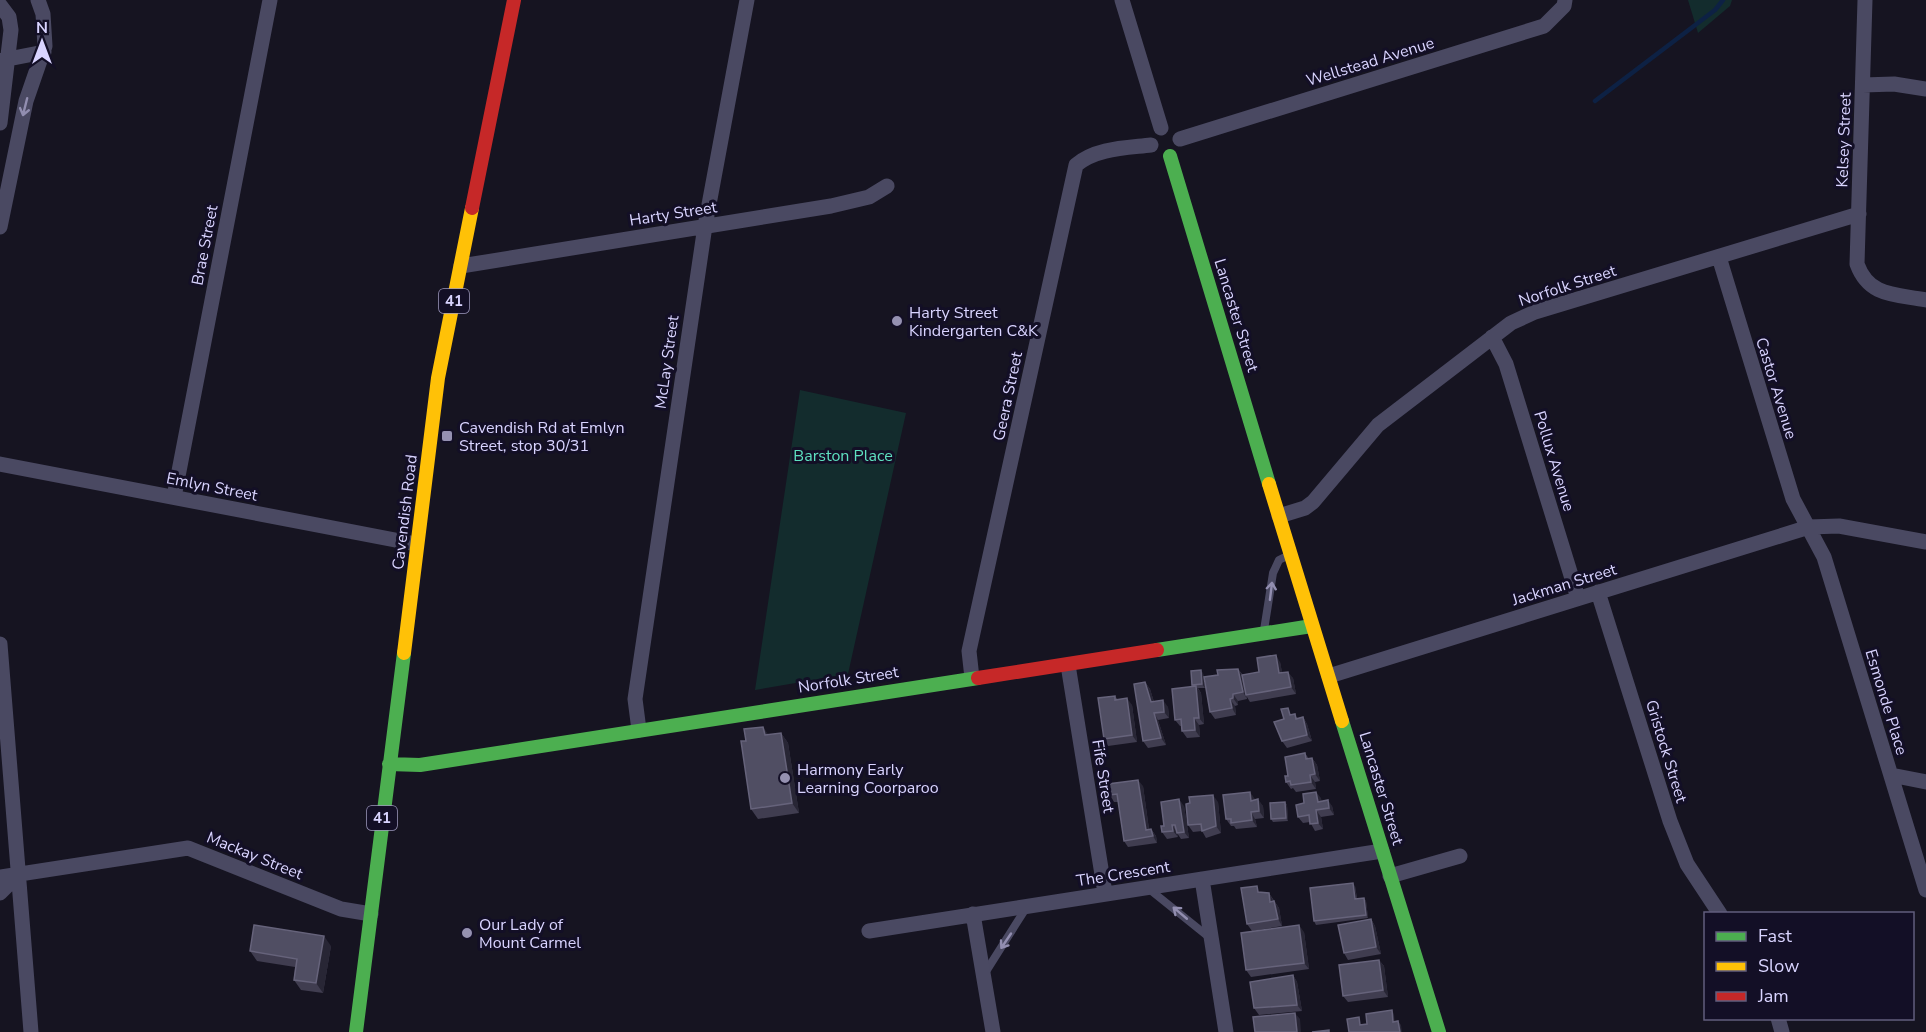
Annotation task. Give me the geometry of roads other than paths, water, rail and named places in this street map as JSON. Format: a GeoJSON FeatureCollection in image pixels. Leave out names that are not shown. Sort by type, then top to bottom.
{"type":"FeatureCollection","features":[{"type":"Feature","properties":{"kind":"street"},"geometry":{"type":"LineString","coordinates":[[0,227],[26,101],[44,52],[45,26],[38,0]]}},
{"type":"Feature","properties":{"kind":"street","name":"Brae Street"},"geometry":{"type":"LineString","coordinates":[[174,496],[270,0]]}},
{"type":"Feature","properties":{"kind":"street","name":"Cavendish Road"},"geometry":{"type":"LineString","coordinates":[[356,1032],[438,378],[514,0]]}},
{"type":"Feature","properties":{"kind":"street","name":"McLay Street"},"geometry":{"type":"LineString","coordinates":[[639,730],[634,699],[705,226],[747,0]]}},
{"type":"Feature","properties":{"kind":"street"},"geometry":{"type":"LineString","coordinates":[[1122,0],[1161,128]]}},
{"type":"Feature","properties":{"kind":"street","name":"Kelsey Street"},"geometry":{"type":"LineString","coordinates":[[1865,0],[1857,264],[1863,280],[1877,291],[1926,300]]}},
{"type":"Feature","properties":{"kind":"street","name":"Wellstead Avenue"},"geometry":{"type":"LineString","coordinates":[[1180,139],[1544,26],[1564,3]]}},
{"type":"Feature","properties":{"kind":"street"},"geometry":{"type":"LineString","coordinates":[[0,5],[10,22],[0,123]]}},
{"type":"Feature","properties":{"kind":"street"},"geometry":{"type":"LineString","coordinates":[[5,60],[44,52]]}},
{"type":"Feature","properties":{"kind":"street"},"geometry":{"type":"LineString","coordinates":[[1863,85],[1894,84],[1926,88]]}},
{"type":"Feature","properties":{"kind":"street"},"geometry":{"type":"LineString","coordinates":[[1161,128],[1171,128],[1180,139],[1177,151],[1170,156],[1156,153],[1151,145],[1154,133],[1161,128]]}},
{"type":"Feature","properties":{"kind":"street","name":"Geera Street"},"geometry":{"type":"LineString","coordinates":[[972,678],[969,651],[1076,165],[1085,157],[1100,152],[1151,145]]}},
{"type":"Feature","properties":{"kind":"street","name":"Lancaster Street"},"geometry":{"type":"LineString","coordinates":[[1170,156],[1278,516],[1439,1032]]}},
{"type":"Feature","properties":{"kind":"street","name":"Harty Street"},"geometry":{"type":"LineString","coordinates":[[461,266],[831,206],[869,196],[887,186]]}},
{"type":"Feature","properties":{"kind":"street","name":"Norfolk Street"},"geometry":{"type":"LineString","coordinates":[[1278,516],[1305,508],[1378,425],[1511,322],[1535,312],[1858,214]]}},
{"type":"Feature","properties":{"kind":"street","name":"Castor Avenue"},"geometry":{"type":"LineString","coordinates":[[1719,257],[1793,499],[1809,527]]}},
{"type":"Feature","properties":{"kind":"street","name":"Pollux Avenue"},"geometry":{"type":"LineString","coordinates":[[1492,337],[1506,364],[1578,598]]}},
{"type":"Feature","properties":{"kind":"street","name":"Emlyn Street"},"geometry":{"type":"LineString","coordinates":[[0,464],[416,544]]}},
{"type":"Feature","properties":{"kind":"street","name":"Jackman Street"},"geometry":{"type":"LineString","coordinates":[[1329,676],[1809,527],[1839,526],[1926,542]]}},
{"type":"Feature","properties":{"kind":"street","name":"Esmonde Place"},"geometry":{"type":"LineString","coordinates":[[1809,527],[1824,557],[1926,890]]}},
{"type":"Feature","properties":{"kind":"street","name":"Gristock Street"},"geometry":{"type":"LineString","coordinates":[[1598,592],[1670,820],[1687,864],[1719,912]]}},
{"type":"Feature","properties":{"kind":"street","name":"Norfolk Street"},"geometry":{"type":"LineString","coordinates":[[389,764],[420,765],[1312,626]]}},
{"type":"Feature","properties":{"kind":"street"},"geometry":{"type":"LineString","coordinates":[[0,644],[32,1032]]}},
{"type":"Feature","properties":{"kind":"street","name":"Fife Street"},"geometry":{"type":"LineString","coordinates":[[1068,665],[1105,894]]}},
{"type":"Feature","properties":{"kind":"street"},"geometry":{"type":"LineString","coordinates":[[1890,775],[1926,782]]}},
{"type":"Feature","properties":{"kind":"street","name":"Mackay Street"},"geometry":{"type":"LineString","coordinates":[[0,877],[188,848],[341,909],[370,914]]}},
{"type":"Feature","properties":{"kind":"street","name":"The Crescent"},"geometry":{"type":"LineString","coordinates":[[869,931],[1382,851]]}},
{"type":"Feature","properties":{"kind":"street"},"geometry":{"type":"LineString","coordinates":[[1390,876],[1460,856]]}},
{"type":"Feature","properties":{"kind":"street"},"geometry":{"type":"LineString","coordinates":[[0,893],[18,874]]}},
{"type":"Feature","properties":{"kind":"street"},"geometry":{"type":"LineString","coordinates":[[1202,879],[1226,1032]]}},
{"type":"Feature","properties":{"kind":"street"},"geometry":{"type":"LineString","coordinates":[[973,914],[993,1032]]}},
{"type":"Feature","properties":{"kind":"lane"},"geometry":{"type":"LineString","coordinates":[[1262,634],[1268,617],[1273,573],[1278,560],[1290,554]]}},
{"type":"Feature","properties":{"kind":"lane"},"geometry":{"type":"LineString","coordinates":[[1147,887],[1213,941]]}},
{"type":"Feature","properties":{"kind":"lane"},"geometry":{"type":"LineString","coordinates":[[984,975],[1027,906]]}},
{"type":"Feature","properties":{"kind":"waterway"},"geometry":{"type":"LineString","coordinates":[[1595,101],[1715,10],[1723,0]]}},
{"type":"Feature","properties":{"kind":"place","name":"Harty Street Kindergarten C&K"},"geometry":{"type":"Point","coordinates":[897,321]}},
{"type":"Feature","properties":{"kind":"place","name":"Cavendish Rd at Emlyn Street, stop 30/31"},"geometry":{"type":"Point","coordinates":[447,436]}},
{"type":"Feature","properties":{"kind":"place","name":"Harmony Early Learning Coorparoo"},"geometry":{"type":"Point","coordinates":[785,778]}},
{"type":"Feature","properties":{"kind":"place","name":"Our Lady of Mount Carmel"},"geometry":{"type":"Point","coordinates":[467,933]}},
{"type":"Feature","properties":{"kind":"park label","name":"Barston Place"},"geometry":{"type":"Point","coordinates":[843,455]}}]}
